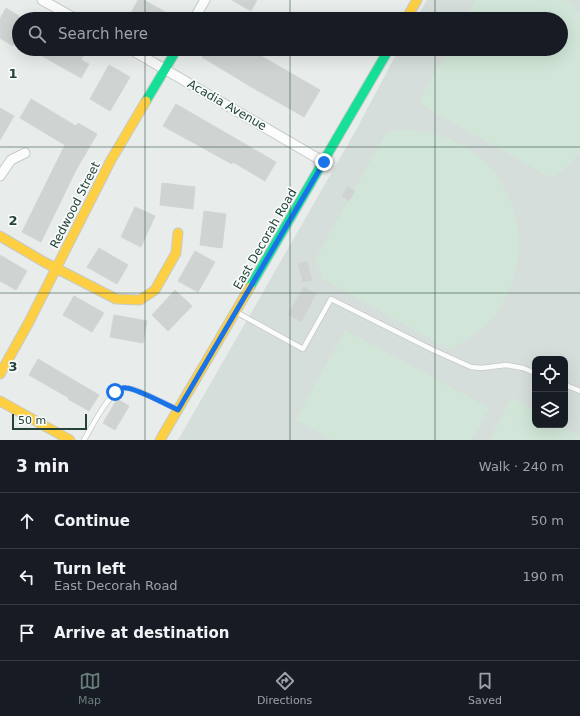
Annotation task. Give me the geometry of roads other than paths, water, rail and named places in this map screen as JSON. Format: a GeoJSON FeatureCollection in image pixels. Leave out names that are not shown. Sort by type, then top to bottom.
{"type":"FeatureCollection","features":[{"type":"Feature","properties":{"kind":"street"},"geometry":{"type":"LineString","coordinates":[[42,0],[63,12]]}},
{"type":"Feature","properties":{"kind":"street"},"geometry":{"type":"LineString","coordinates":[[198,12],[205,0]]}},
{"type":"Feature","properties":{"kind":"street"},"geometry":{"type":"LineString","coordinates":[[410,12],[417,0]]}},
{"type":"Feature","properties":{"kind":"street","name":"Acadia Avenue"},"geometry":{"type":"LineString","coordinates":[[143,56],[324,162]]}},
{"type":"Feature","properties":{"kind":"street","name":"Redwood Street"},"geometry":{"type":"LineString","coordinates":[[0,374],[30,322],[111,160],[173,56]]}},
{"type":"Feature","properties":{"kind":"street","name":"East Decorah Road"},"geometry":{"type":"LineString","coordinates":[[160,440],[385,56]]}},
{"type":"Feature","properties":{"kind":"street"},"geometry":{"type":"LineString","coordinates":[[0,176],[11,160],[25,153]]}},
{"type":"Feature","properties":{"kind":"street"},"geometry":{"type":"LineString","coordinates":[[0,236],[56,268],[116,298],[140,300],[155,290],[176,253],[178,233]]}},
{"type":"Feature","properties":{"kind":"street"},"geometry":{"type":"LineString","coordinates":[[0,401],[70,440]]}},
{"type":"Feature","properties":{"kind":"lane"},"geometry":{"type":"LineString","coordinates":[[236,312],[303,350],[331,299],[433,350],[471,367],[481,368],[506,365],[523,368],[532,372]]}},
{"type":"Feature","properties":{"kind":"lane"},"geometry":{"type":"LineString","coordinates":[[568,386],[580,391]]}},
{"type":"Feature","properties":{"kind":"lane"},"geometry":{"type":"LineString","coordinates":[[84,440],[109,399],[120,389],[126,388],[135,390],[178,410]]}}]}
